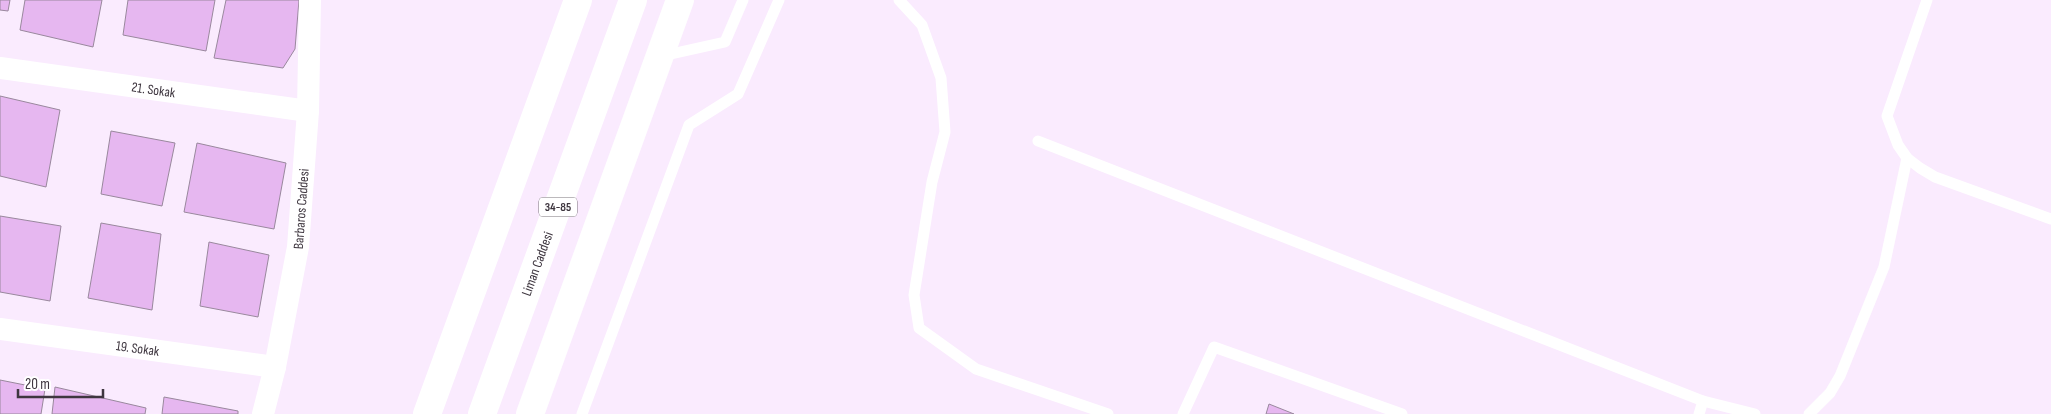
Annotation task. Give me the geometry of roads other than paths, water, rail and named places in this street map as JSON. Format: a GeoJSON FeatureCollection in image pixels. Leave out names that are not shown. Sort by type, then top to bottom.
{"type":"FeatureCollection","features":[{"type":"Feature","properties":{"kind":"highway"},"geometry":{"type":"LineString","coordinates":[[558,0],[565,32]]}},
{"type":"Feature","properties":{"kind":"highway"},"geometry":{"type":"LineString","coordinates":[[427,414],[578,0]]}},
{"type":"Feature","properties":{"kind":"highway","name":"Liman Caddesi"},"geometry":{"type":"LineString","coordinates":[[482,414],[633,0]]}},
{"type":"Feature","properties":{"kind":"highway"},"geometry":{"type":"LineString","coordinates":[[530,414],[680,0]]}},
{"type":"Feature","properties":{"kind":"street","name":"Barbaros Caddesi"},"geometry":{"type":"LineString","coordinates":[[263,414],[276,367],[298,248],[308,111],[310,0]]}},
{"type":"Feature","properties":{"kind":"street","name":"21. Sokak"},"geometry":{"type":"LineString","coordinates":[[0,68],[308,111]]}},
{"type":"Feature","properties":{"kind":"street","name":"19. Sokak"},"geometry":{"type":"LineString","coordinates":[[0,329],[276,367]]}},
{"type":"Feature","properties":{"kind":"lane"},"geometry":{"type":"LineString","coordinates":[[660,56],[725,42],[743,0]]}},
{"type":"Feature","properties":{"kind":"lane"},"geometry":{"type":"LineString","coordinates":[[582,414],[689,126],[738,94],[779,0]]}},
{"type":"Feature","properties":{"kind":"lane"},"geometry":{"type":"LineString","coordinates":[[899,0],[922,25],[940,78],[946,132],[932,182],[914,295],[919,328],[976,369],[1108,414]]}},
{"type":"Feature","properties":{"kind":"lane"},"geometry":{"type":"LineString","coordinates":[[1926,0],[1887,116],[1891,131],[1907,158],[1935,177],[2051,218]]}},
{"type":"Feature","properties":{"kind":"lane"},"geometry":{"type":"LineString","coordinates":[[1038,141],[1703,401],[1755,414]]}},
{"type":"Feature","properties":{"kind":"lane"},"geometry":{"type":"LineString","coordinates":[[1809,414],[1830,393],[1840,376],[1884,268],[1907,158]]}},
{"type":"Feature","properties":{"kind":"lane"},"geometry":{"type":"LineString","coordinates":[[1183,414],[1214,347],[1402,414]]}},
{"type":"Feature","properties":{"kind":"lane"},"geometry":{"type":"LineString","coordinates":[[1699,414],[1703,401]]}}]}
